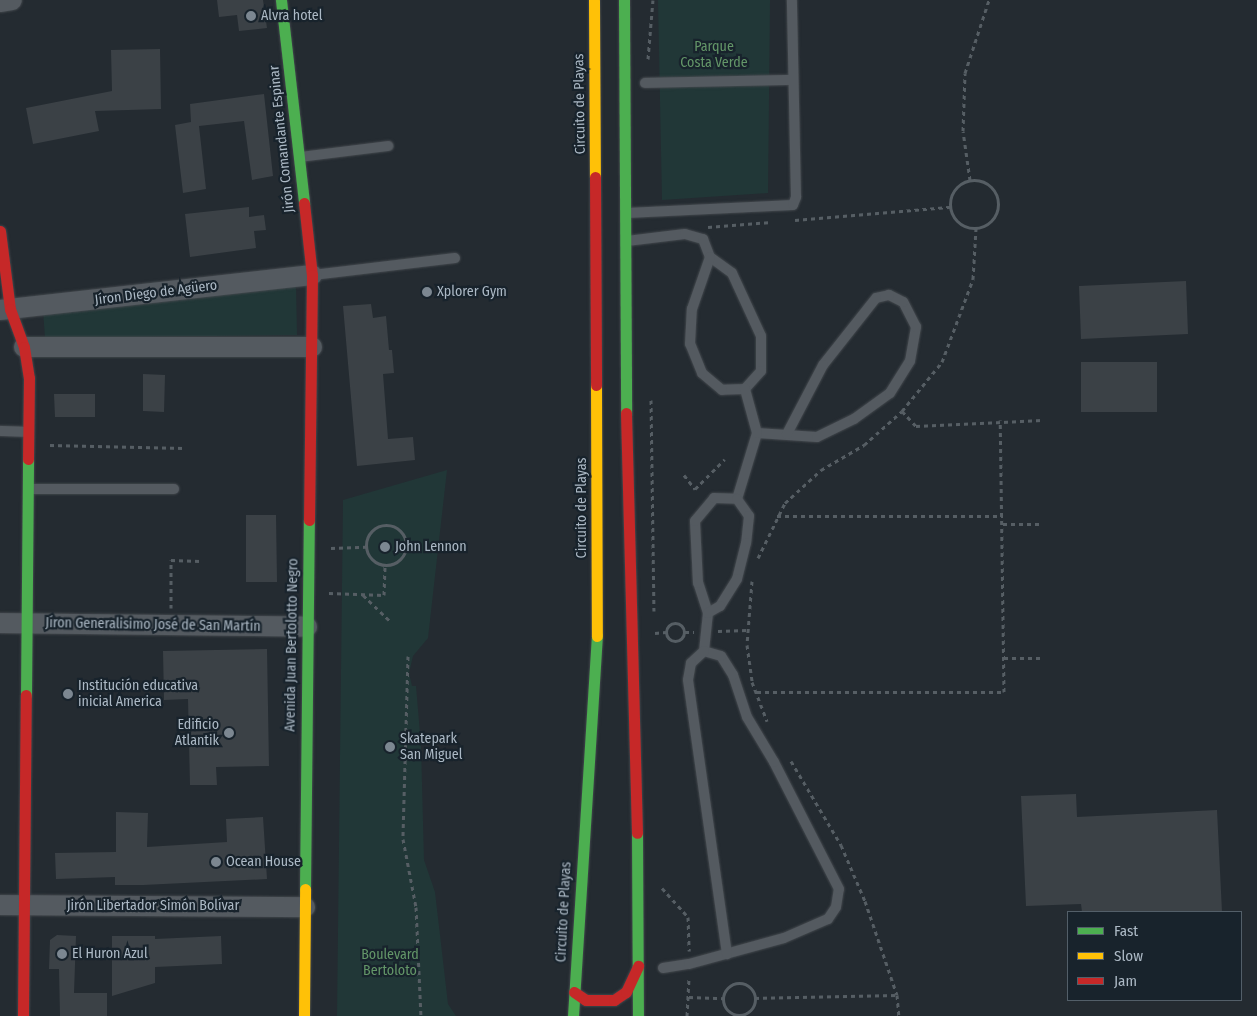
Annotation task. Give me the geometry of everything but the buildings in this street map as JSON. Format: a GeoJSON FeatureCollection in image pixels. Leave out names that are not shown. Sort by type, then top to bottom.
{"type":"FeatureCollection","features":[{"type":"Feature","properties":{"kind":"main road","name":"Jirón Comandante Espinar"},"geometry":{"type":"LineString","coordinates":[[281,0],[312,275]]}},
{"type":"Feature","properties":{"kind":"main road","name":"Circuito de Playas"},"geometry":{"type":"LineString","coordinates":[[573,1016],[597,639],[594,0]]}},
{"type":"Feature","properties":{"kind":"main road"},"geometry":{"type":"LineString","coordinates":[[624,0],[628,532],[640,900],[638,1016]]}},
{"type":"Feature","properties":{"kind":"main road"},"geometry":{"type":"LineString","coordinates":[[0,231],[5,310],[24,348],[29,378],[22,1016]]}},
{"type":"Feature","properties":{"kind":"main road","name":"Avenida Juan Bertolotto Negro"},"geometry":{"type":"LineString","coordinates":[[304,1016],[307,592],[312,275]]}},
{"type":"Feature","properties":{"kind":"main road"},"geometry":{"type":"LineString","coordinates":[[574,992],[593,1001],[614,1000],[626,992],[638,966]]}},
{"type":"Feature","properties":{"kind":"street"},"geometry":{"type":"LineString","coordinates":[[0,2],[12,0]]}},
{"type":"Feature","properties":{"kind":"street","name":"Jíron Diego de Agüero"},"geometry":{"type":"LineString","coordinates":[[5,310],[312,275]]}},
{"type":"Feature","properties":{"kind":"street"},"geometry":{"type":"LineString","coordinates":[[24,348],[312,347]]}},
{"type":"Feature","properties":{"kind":"street","name":"Jíron Generalisimo José de San Martín"},"geometry":{"type":"LineString","coordinates":[[0,623],[307,627]]}},
{"type":"Feature","properties":{"kind":"street","name":"Jirón Libertador Simón Bolívar"},"geometry":{"type":"LineString","coordinates":[[0,905],[305,907]]}},
{"type":"Feature","properties":{"kind":"lane"},"geometry":{"type":"LineString","coordinates":[[626,213],[793,205],[796,197],[792,0]]}},
{"type":"Feature","properties":{"kind":"lane"},"geometry":{"type":"LineString","coordinates":[[645,84],[793,80]]}},
{"type":"Feature","properties":{"kind":"lane"},"geometry":{"type":"LineString","coordinates":[[299,157],[388,146]]}},
{"type":"Feature","properties":{"kind":"lane"},"geometry":{"type":"LineString","coordinates":[[626,241],[685,234],[703,238],[710,257],[732,273],[761,336],[761,371],[745,389],[722,390],[702,373],[690,344],[692,309],[710,257]]}},
{"type":"Feature","properties":{"kind":"lane"},"geometry":{"type":"LineString","coordinates":[[312,275],[455,258]]}},
{"type":"Feature","properties":{"kind":"lane"},"geometry":{"type":"LineString","coordinates":[[758,433],[817,437],[854,418],[890,393],[910,360],[916,327],[903,302],[889,295],[876,298],[823,365],[796,409],[787,434]]}},
{"type":"Feature","properties":{"kind":"lane"},"geometry":{"type":"LineString","coordinates":[[736,499],[758,433],[745,389]]}},
{"type":"Feature","properties":{"kind":"lane"},"geometry":{"type":"LineString","coordinates":[[0,431],[28,432]]}},
{"type":"Feature","properties":{"kind":"lane"},"geometry":{"type":"LineString","coordinates":[[27,489],[174,489]]}},
{"type":"Feature","properties":{"kind":"lane"},"geometry":{"type":"LineString","coordinates":[[708,613],[720,606],[737,579],[746,542],[749,516],[736,499],[714,498],[695,521],[698,583],[708,613],[704,651],[691,663],[688,680],[727,954]]}},
{"type":"Feature","properties":{"kind":"lane"},"geometry":{"type":"LineString","coordinates":[[663,968],[689,964],[784,938],[828,919],[836,907],[839,889],[774,762],[747,718],[733,675],[721,656],[704,651]]}},
{"type":"Feature","properties":{"kind":"path"},"geometry":{"type":"LineString","coordinates":[[645,84],[653,0]]}},
{"type":"Feature","properties":{"kind":"path"},"geometry":{"type":"LineString","coordinates":[[970,180],[964,131],[965,73],[989,0]]}},
{"type":"Feature","properties":{"kind":"path"},"geometry":{"type":"LineString","coordinates":[[970,180],[988,184],[999,204],[994,218],[976,228],[960,224],[951,207],[955,190],[970,180]]}},
{"type":"Feature","properties":{"kind":"path"},"geometry":{"type":"LineString","coordinates":[[787,220],[951,207]]}},
{"type":"Feature","properties":{"kind":"path"},"geometry":{"type":"LineString","coordinates":[[697,228],[777,221]]}},
{"type":"Feature","properties":{"kind":"path"},"geometry":{"type":"LineString","coordinates":[[757,561],[777,516],[821,470],[864,445],[902,411],[942,362],[966,306],[973,280],[976,228]]}},
{"type":"Feature","properties":{"kind":"path"},"geometry":{"type":"LineString","coordinates":[[651,396],[654,613]]}},
{"type":"Feature","properties":{"kind":"path"},"geometry":{"type":"LineString","coordinates":[[902,411],[916,426],[1000,420],[1042,420]]}},
{"type":"Feature","properties":{"kind":"path"},"geometry":{"type":"LineString","coordinates":[[757,692],[1004,692],[1003,516],[1000,420]]}},
{"type":"Feature","properties":{"kind":"path"},"geometry":{"type":"LineString","coordinates":[[27,444],[184,448]]}},
{"type":"Feature","properties":{"kind":"path"},"geometry":{"type":"LineString","coordinates":[[684,475],[695,489],[725,459]]}},
{"type":"Feature","properties":{"kind":"path"},"geometry":{"type":"LineString","coordinates":[[777,516],[1003,516]]}},
{"type":"Feature","properties":{"kind":"path"},"geometry":{"type":"LineString","coordinates":[[387,524],[399,529],[406,540],[406,552],[397,562],[385,566],[372,560],[366,547],[374,529],[387,524]]}},
{"type":"Feature","properties":{"kind":"path"},"geometry":{"type":"LineString","coordinates":[[1003,524],[1042,524]]}},
{"type":"Feature","properties":{"kind":"path"},"geometry":{"type":"LineString","coordinates":[[308,549],[366,547]]}},
{"type":"Feature","properties":{"kind":"path"},"geometry":{"type":"LineString","coordinates":[[171,624],[171,560],[200,561]]}},
{"type":"Feature","properties":{"kind":"path"},"geometry":{"type":"LineString","coordinates":[[307,592],[384,596],[385,566]]}},
{"type":"Feature","properties":{"kind":"path"},"geometry":{"type":"LineString","coordinates":[[755,571],[747,645],[757,692],[769,728]]}},
{"type":"Feature","properties":{"kind":"path"},"geometry":{"type":"LineString","coordinates":[[363,595],[392,623]]}},
{"type":"Feature","properties":{"kind":"path"},"geometry":{"type":"LineString","coordinates":[[654,623],[655,643]]}},
{"type":"Feature","properties":{"kind":"path"},"geometry":{"type":"LineString","coordinates":[[654,633],[666,632],[675,623],[685,632],[676,642],[666,632]]}},
{"type":"Feature","properties":{"kind":"path"},"geometry":{"type":"LineString","coordinates":[[408,656],[403,839],[416,907],[421,1016]]}},
{"type":"Feature","properties":{"kind":"path"},"geometry":{"type":"LineString","coordinates":[[1004,658],[1042,658]]}},
{"type":"Feature","properties":{"kind":"path"},"geometry":{"type":"LineString","coordinates":[[785,752],[841,845],[897,995],[899,1016]]}},
{"type":"Feature","properties":{"kind":"path"},"geometry":{"type":"LineString","coordinates":[[662,879],[662,889],[688,917],[687,1016]]}},
{"type":"Feature","properties":{"kind":"path"},"geometry":{"type":"LineString","coordinates":[[723,998],[728,989],[736,984],[747,986],[755,998]]}},
{"type":"Feature","properties":{"kind":"path"},"geometry":{"type":"LineString","coordinates":[[755,998],[897,995]]}},
{"type":"Feature","properties":{"kind":"path"},"geometry":{"type":"LineString","coordinates":[[688,997],[723,998]]}},
{"type":"Feature","properties":{"kind":"path"},"geometry":{"type":"LineString","coordinates":[[723,998],[729,1012],[739,1015],[749,1012],[755,998]]}},
{"type":"Feature","properties":{"kind":"green space","name":"Parque Costa Verde"},"geometry":{"type":"Polygon","coordinates":[[[658,0],[770,0],[768,193],[662,200],[658,0]]]}},
{"type":"Feature","properties":{"kind":"green space"},"geometry":{"type":"Polygon","coordinates":[[[296,285],[297,335],[45,338],[43,310],[296,285]]]}},
{"type":"Feature","properties":{"kind":"green space","name":"Boulevard Bertoloto"},"geometry":{"type":"Polygon","coordinates":[[[447,470],[428,638],[413,656],[409,673],[412,686],[416,686],[421,745],[424,860],[435,892],[448,1004],[456,1016],[337,1016],[343,500],[447,470]]]}},
{"type":"Feature","properties":{"kind":"traffic: fast"},"geometry":{"type":"LineString","coordinates":[[281,0],[304,203]]}},
{"type":"Feature","properties":{"kind":"traffic: fast"},"geometry":{"type":"LineString","coordinates":[[624,0],[626,413]]}},
{"type":"Feature","properties":{"kind":"traffic: fast"},"geometry":{"type":"LineString","coordinates":[[26,695],[28,459]]}},
{"type":"Feature","properties":{"kind":"traffic: fast"},"geometry":{"type":"LineString","coordinates":[[305,889],[309,520]]}},
{"type":"Feature","properties":{"kind":"traffic: fast"},"geometry":{"type":"LineString","coordinates":[[573,1016],[597,636]]}},
{"type":"Feature","properties":{"kind":"traffic: fast"},"geometry":{"type":"LineString","coordinates":[[637,833],[638,1016]]}},
{"type":"Feature","properties":{"kind":"traffic: slow"},"geometry":{"type":"LineString","coordinates":[[594,0],[595,177]]}},
{"type":"Feature","properties":{"kind":"traffic: slow"},"geometry":{"type":"LineString","coordinates":[[596,385],[597,636]]}},
{"type":"Feature","properties":{"kind":"traffic: slow"},"geometry":{"type":"LineString","coordinates":[[304,1016],[305,889]]}},
{"type":"Feature","properties":{"kind":"traffic: jam"},"geometry":{"type":"LineString","coordinates":[[595,177],[596,385]]}},
{"type":"Feature","properties":{"kind":"traffic: jam"},"geometry":{"type":"LineString","coordinates":[[304,203],[312,275],[309,520]]}},
{"type":"Feature","properties":{"kind":"traffic: jam"},"geometry":{"type":"LineString","coordinates":[[0,231],[10,309],[24,347],[29,378],[28,459]]}},
{"type":"Feature","properties":{"kind":"traffic: jam"},"geometry":{"type":"LineString","coordinates":[[626,413],[637,833]]}},
{"type":"Feature","properties":{"kind":"traffic: jam"},"geometry":{"type":"LineString","coordinates":[[23,1016],[26,695]]}},
{"type":"Feature","properties":{"kind":"traffic: jam"},"geometry":{"type":"LineString","coordinates":[[574,992],[586,1000],[614,1000],[626,992],[638,966]]}},
{"type":"Feature","properties":{"kind":"place","name":"Alvra hotel"},"geometry":{"type":"Point","coordinates":[251,16]}},
{"type":"Feature","properties":{"kind":"place","name":"Xplorer Gym"},"geometry":{"type":"Point","coordinates":[427,292]}},
{"type":"Feature","properties":{"kind":"place","name":"John Lennon"},"geometry":{"type":"Point","coordinates":[385,547]}},
{"type":"Feature","properties":{"kind":"place","name":"Institución educativa inicial America"},"geometry":{"type":"Point","coordinates":[68,694]}},
{"type":"Feature","properties":{"kind":"place","name":"Edificio Atlantik"},"geometry":{"type":"Point","coordinates":[229,733]}},
{"type":"Feature","properties":{"kind":"place","name":"Skatepark San Miguel"},"geometry":{"type":"Point","coordinates":[390,747]}},
{"type":"Feature","properties":{"kind":"place","name":"Ocean House"},"geometry":{"type":"Point","coordinates":[216,862]}},
{"type":"Feature","properties":{"kind":"place","name":"El Huron Azul"},"geometry":{"type":"Point","coordinates":[62,954]}}]}
